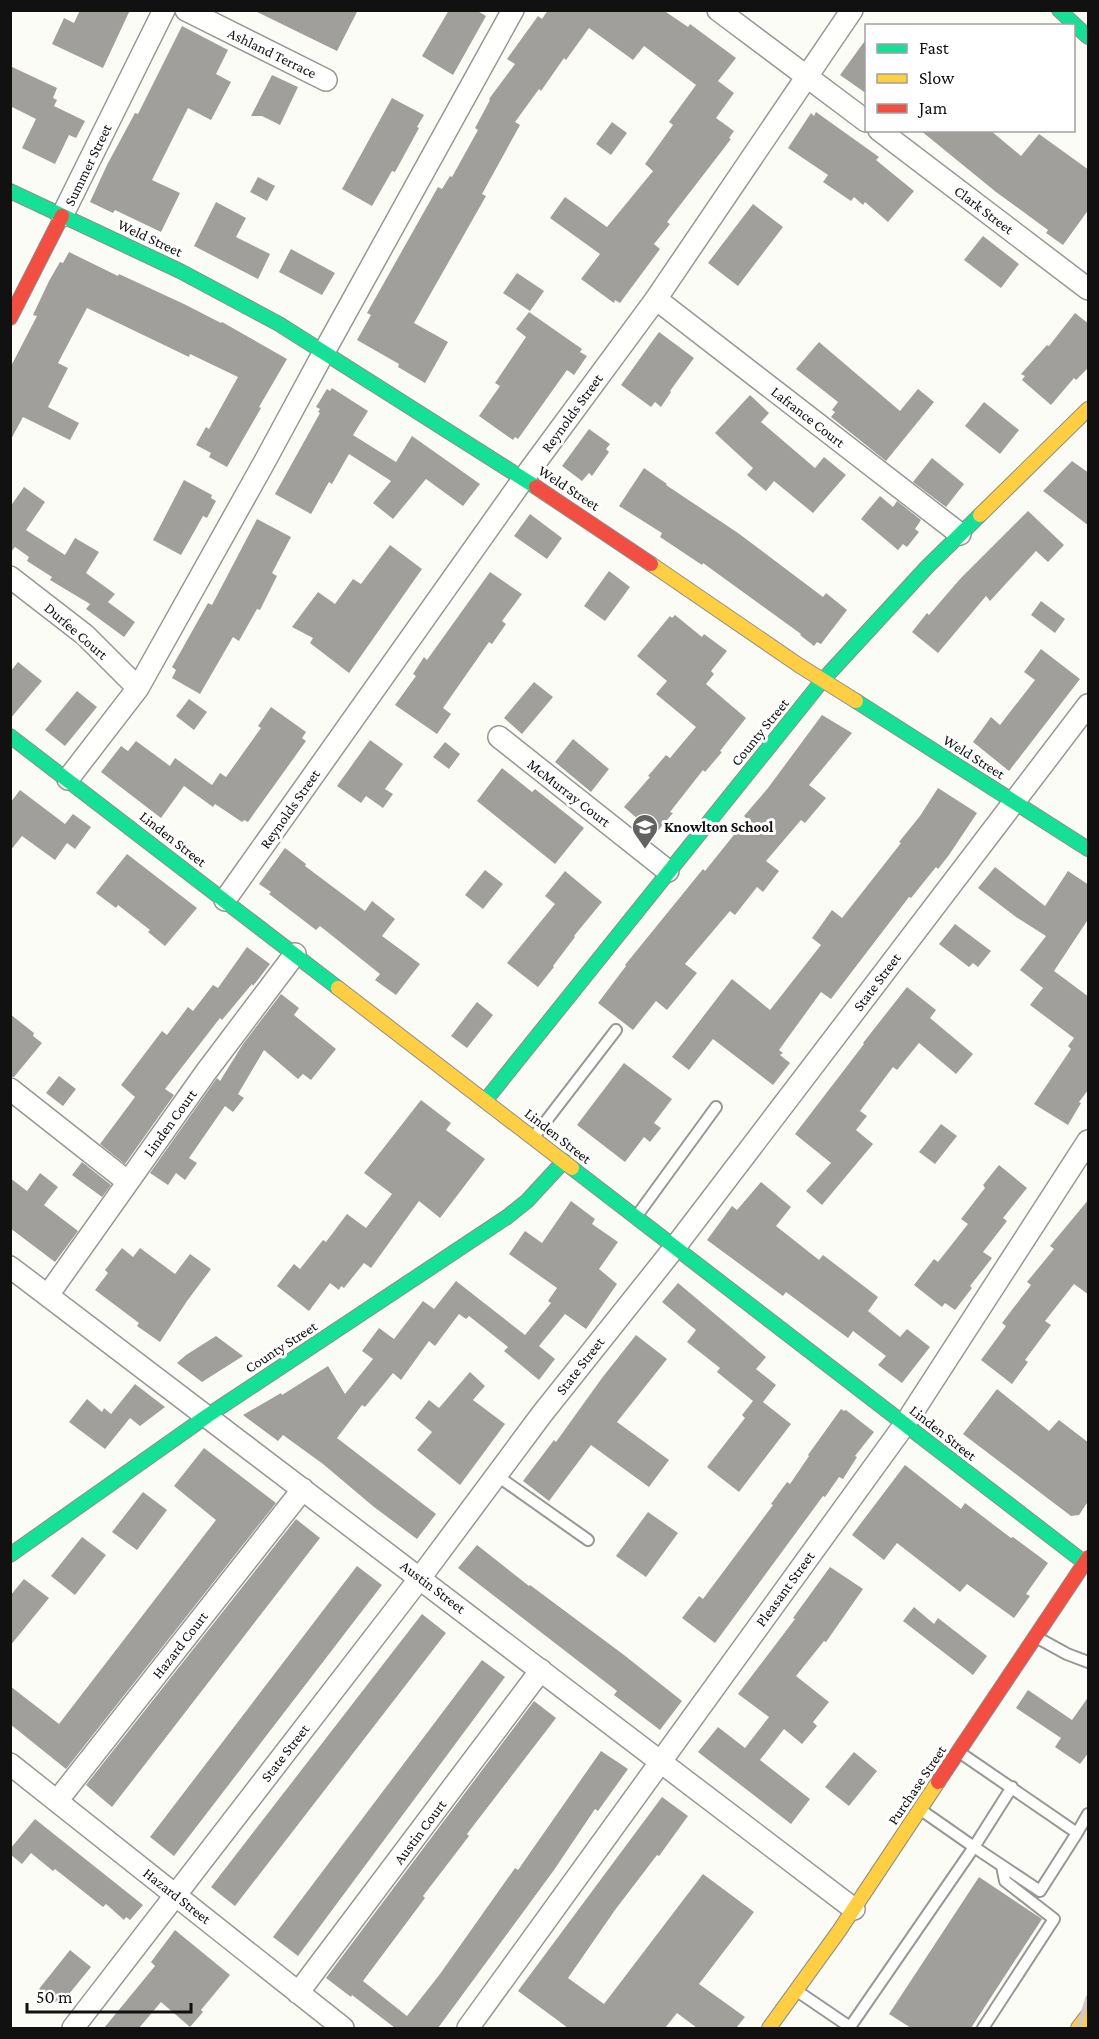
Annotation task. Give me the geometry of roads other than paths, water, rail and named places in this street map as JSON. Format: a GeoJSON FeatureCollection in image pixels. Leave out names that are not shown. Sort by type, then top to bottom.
{"type":"FeatureCollection","features":[{"type":"Feature","properties":{"kind":"main road"},"geometry":{"type":"LineString","coordinates":[[1059,10],[1075,24]]}},
{"type":"Feature","properties":{"kind":"main road"},"geometry":{"type":"LineString","coordinates":[[1075,24],[1089,37]]}},
{"type":"Feature","properties":{"kind":"main road","name":"Weld Street"},"geometry":{"type":"LineString","coordinates":[[10,191],[214,288],[324,352],[524,478],[822,681],[1089,849]]}},
{"type":"Feature","properties":{"kind":"main road","name":"Summer Street"},"geometry":{"type":"LineString","coordinates":[[10,318],[62,216]]}},
{"type":"Feature","properties":{"kind":"main road","name":"County Street"},"geometry":{"type":"LineString","coordinates":[[485,1101],[822,681],[905,590],[1089,409]]}},
{"type":"Feature","properties":{"kind":"main road","name":"Linden Street"},"geometry":{"type":"LineString","coordinates":[[10,736],[69,779],[905,1424],[1087,1560]]}},
{"type":"Feature","properties":{"kind":"main road","name":"County Street"},"geometry":{"type":"LineString","coordinates":[[14,1546],[507,1217],[527,1201],[564,1161]]}},
{"type":"Feature","properties":{"kind":"main road","name":"Purchase Street"},"geometry":{"type":"LineString","coordinates":[[769,2028],[854,1909],[1087,1560]]}},
{"type":"Feature","properties":{"kind":"main road"},"geometry":{"type":"LineString","coordinates":[[1078,2028],[1089,2015]]}},
{"type":"Feature","properties":{"kind":"street","name":"Summer Street"},"geometry":{"type":"LineString","coordinates":[[62,216],[164,10]]}},
{"type":"Feature","properties":{"kind":"street","name":"Ashland Terrace"},"geometry":{"type":"LineString","coordinates":[[186,10],[326,80]]}},
{"type":"Feature","properties":{"kind":"street"},"geometry":{"type":"LineString","coordinates":[[69,779],[138,688],[513,10]]}},
{"type":"Feature","properties":{"kind":"street"},"geometry":{"type":"LineString","coordinates":[[718,10],[865,120]]}},
{"type":"Feature","properties":{"kind":"street","name":"Reynolds Street"},"geometry":{"type":"LineString","coordinates":[[225,900],[524,478],[656,299],[852,10]]}},
{"type":"Feature","properties":{"kind":"street"},"geometry":{"type":"LineString","coordinates":[[1041,10],[1058,24]]}},
{"type":"Feature","properties":{"kind":"street"},"geometry":{"type":"LineString","coordinates":[[1075,36],[1089,46]]}},
{"type":"Feature","properties":{"kind":"street","name":"Clark Street"},"geometry":{"type":"LineString","coordinates":[[882,132],[1089,288]]}},
{"type":"Feature","properties":{"kind":"street","name":"Lafrance Court"},"geometry":{"type":"LineString","coordinates":[[656,299],[960,534]]}},
{"type":"Feature","properties":{"kind":"street","name":"Durfee Court"},"geometry":{"type":"LineString","coordinates":[[10,577],[85,635],[138,688]]}},
{"type":"Feature","properties":{"kind":"street","name":"State Street"},"geometry":{"type":"LineString","coordinates":[[73,2028],[1089,705]]}},
{"type":"Feature","properties":{"kind":"street","name":"McMurray Court"},"geometry":{"type":"LineString","coordinates":[[499,737],[668,871]]}},
{"type":"Feature","properties":{"kind":"street","name":"Linden Court"},"geometry":{"type":"LineString","coordinates":[[48,1295],[207,1072],[295,954]]}},
{"type":"Feature","properties":{"kind":"street"},"geometry":{"type":"LineString","coordinates":[[10,1089],[128,1182]]}},
{"type":"Feature","properties":{"kind":"street","name":"Pleasant Street"},"geometry":{"type":"LineString","coordinates":[[468,2028],[905,1424],[1089,1141]]}},
{"type":"Feature","properties":{"kind":"street","name":"Austin Street"},"geometry":{"type":"LineString","coordinates":[[10,1267],[854,1909]]}},
{"type":"Feature","properties":{"kind":"street","name":"Hazard Court"},"geometry":{"type":"LineString","coordinates":[[57,1801],[303,1489]]}},
{"type":"Feature","properties":{"kind":"street","name":"Austin Court"},"geometry":{"type":"LineString","coordinates":[[298,1993],[541,1670]]}},
{"type":"Feature","properties":{"kind":"street","name":"Hazard Street"},"geometry":{"type":"LineString","coordinates":[[10,1764],[343,2028]]}},
{"type":"Feature","properties":{"kind":"lane"},"geometry":{"type":"LineString","coordinates":[[533,1138],[616,1030]]}},
{"type":"Feature","properties":{"kind":"lane"},"geometry":{"type":"LineString","coordinates":[[636,1217],[716,1107]]}},
{"type":"Feature","properties":{"kind":"lane"},"geometry":{"type":"LineString","coordinates":[[496,1475],[588,1540]]}},
{"type":"Feature","properties":{"kind":"lane"},"geometry":{"type":"LineString","coordinates":[[1036,1637],[1066,1654],[1089,1662]]}},
{"type":"Feature","properties":{"kind":"lane"},"geometry":{"type":"LineString","coordinates":[[959,1752],[1077,1833]]}},
{"type":"Feature","properties":{"kind":"lane"},"geometry":{"type":"LineString","coordinates":[[796,1991],[851,2028],[1012,1787]]}},
{"type":"Feature","properties":{"kind":"lane"},"geometry":{"type":"LineString","coordinates":[[920,1810],[1040,1891],[1089,1814]]}},
{"type":"Feature","properties":{"kind":"lane"},"geometry":{"type":"LineString","coordinates":[[983,2028],[1054,1919],[1005,1881],[1002,1866]]}},
{"type":"Feature","properties":{"kind":"railway"},"geometry":{"type":"LineString","coordinates":[[1078,2028],[1088,1997]]}},
{"type":"Feature","properties":{"kind":"place","name":"Knowlton School"},"geometry":{"type":"Point","coordinates":[645,850]}}]}
